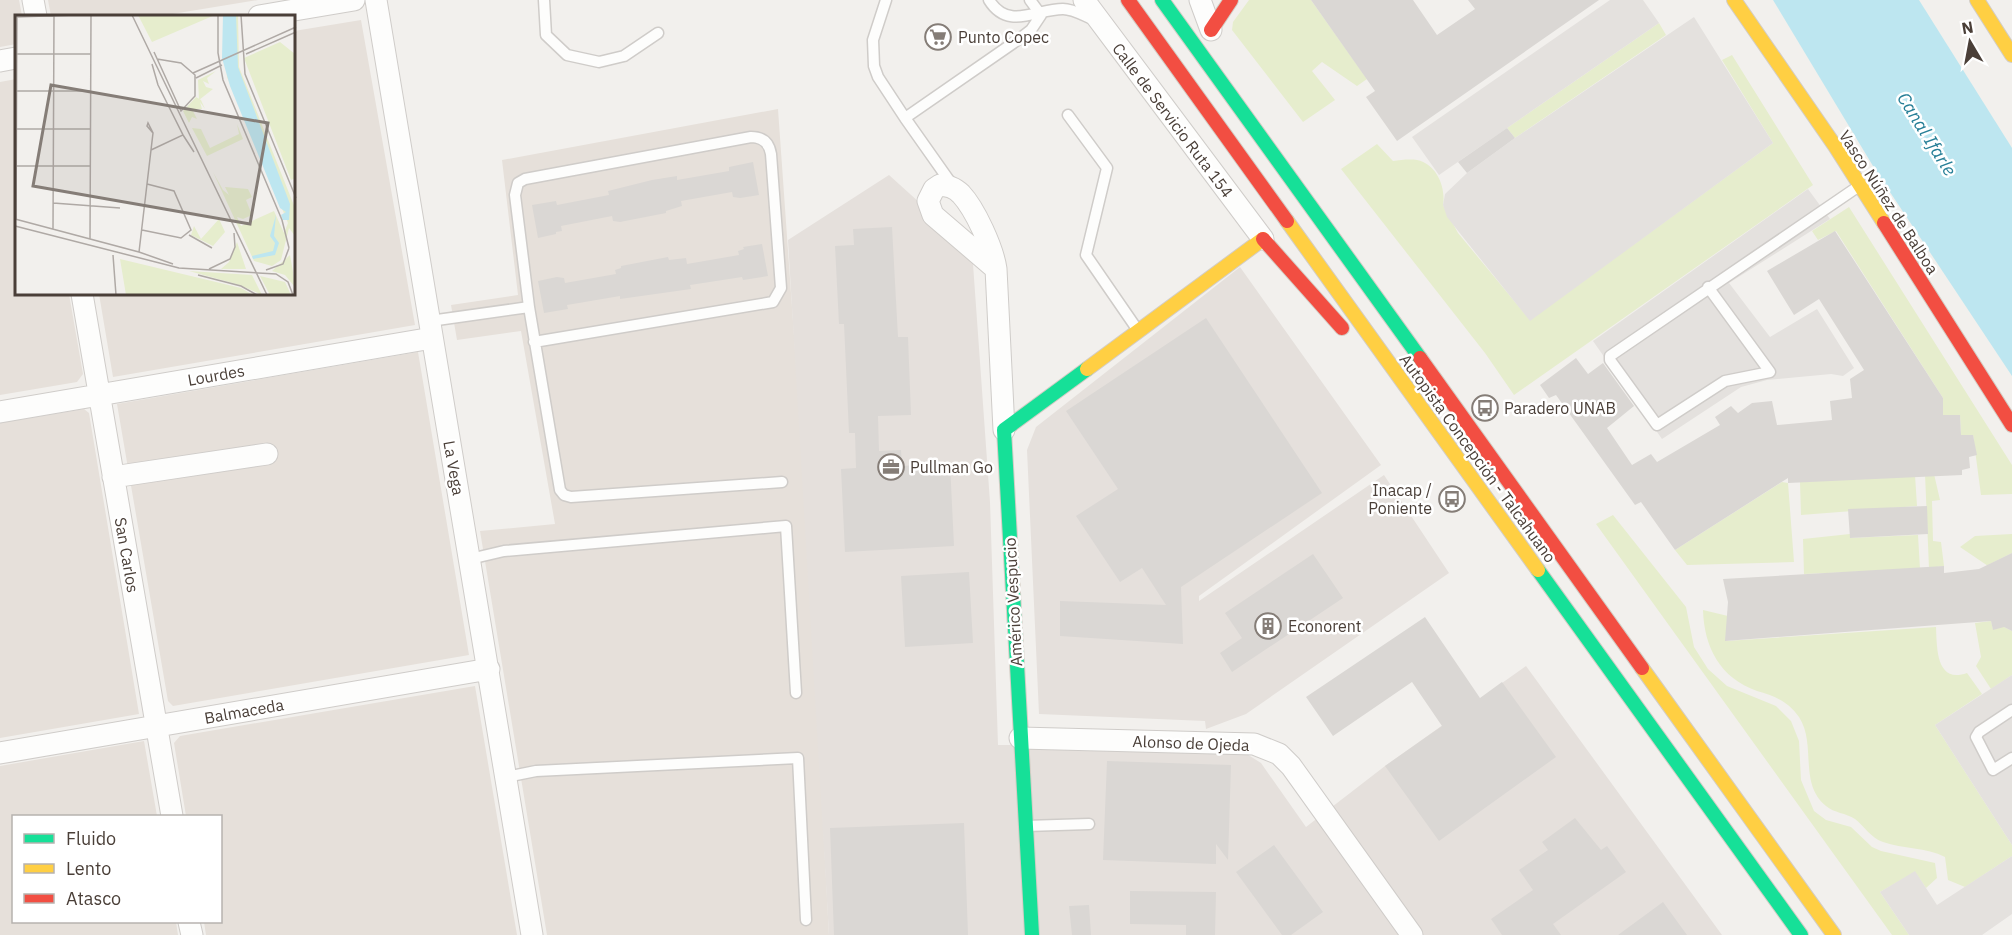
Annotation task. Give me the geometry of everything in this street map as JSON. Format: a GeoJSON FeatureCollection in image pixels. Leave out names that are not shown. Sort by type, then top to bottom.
{"type":"FeatureCollection","features":[{"type":"Feature","properties":{"kind":"main road","name":"Autopista Concepción - Talcahuano"},"geometry":{"type":"LineString","coordinates":[[1128,0],[1801,935]]}},
{"type":"Feature","properties":{"kind":"main road","name":"Autopista Concepción - Talcahuano"},"geometry":{"type":"LineString","coordinates":[[1162,0],[1834,935]]}},
{"type":"Feature","properties":{"kind":"main road"},"geometry":{"type":"LineString","coordinates":[[1224,86],[1213,41],[1231,0]]}},
{"type":"Feature","properties":{"kind":"main road","name":"Vasco Núñez de Balboa"},"geometry":{"type":"LineString","coordinates":[[1734,0],[1859,186],[2012,425]]}},
{"type":"Feature","properties":{"kind":"main road"},"geometry":{"type":"LineString","coordinates":[[1977,0],[2012,55]]}},
{"type":"Feature","properties":{"kind":"main road"},"geometry":{"type":"LineString","coordinates":[[1004,430],[1263,239],[1355,342],[1410,392]]}},
{"type":"Feature","properties":{"kind":"main road","name":"Américo Vespucio"},"geometry":{"type":"LineString","coordinates":[[1004,430],[1032,935]]}},
{"type":"Feature","properties":{"kind":"street"},"geometry":{"type":"LineString","coordinates":[[33,0],[36,15]]}},
{"type":"Feature","properties":{"kind":"street"},"geometry":{"type":"LineString","coordinates":[[265,15],[354,0]]}},
{"type":"Feature","properties":{"kind":"street","name":"La Vega"},"geometry":{"type":"LineString","coordinates":[[376,0],[532,935]]}},
{"type":"Feature","properties":{"kind":"street","name":"Calle de Servicio Ruta 154"},"geometry":{"type":"LineString","coordinates":[[1084,0],[1263,239]]}},
{"type":"Feature","properties":{"kind":"street"},"geometry":{"type":"LineString","coordinates":[[1200,0],[1213,41]]}},
{"type":"Feature","properties":{"kind":"street"},"geometry":{"type":"LineString","coordinates":[[0,61],[15,58]]}},
{"type":"Feature","properties":{"kind":"street"},"geometry":{"type":"LineString","coordinates":[[955,189],[940,185],[933,189],[928,201],[933,215],[996,269]]}},
{"type":"Feature","properties":{"kind":"street","name":"Américo Vespucio"},"geometry":{"type":"LineString","coordinates":[[955,189],[962,195],[990,246],[996,269],[1004,430]]}},
{"type":"Feature","properties":{"kind":"street","name":"San Carlos"},"geometry":{"type":"LineString","coordinates":[[82,296],[172,815]]}},
{"type":"Feature","properties":{"kind":"street","name":"Lourdes"},"geometry":{"type":"LineString","coordinates":[[0,412],[99,395],[431,330]]}},
{"type":"Feature","properties":{"kind":"street"},"geometry":{"type":"LineString","coordinates":[[113,477],[267,454]]}},
{"type":"Feature","properties":{"kind":"street","name":"Balmaceda"},"geometry":{"type":"LineString","coordinates":[[0,753],[489,669]]}},
{"type":"Feature","properties":{"kind":"street","name":"Alonso de Ojeda"},"geometry":{"type":"LineString","coordinates":[[1020,738],[1244,744],[1271,750],[1291,766],[1412,935]]}},
{"type":"Feature","properties":{"kind":"lane"},"geometry":{"type":"LineString","coordinates":[[544,0],[546,35],[567,55],[599,62],[624,56],[658,33]]}},
{"type":"Feature","properties":{"kind":"lane"},"geometry":{"type":"LineString","coordinates":[[886,0],[873,40],[874,66],[905,118],[955,189]]}},
{"type":"Feature","properties":{"kind":"lane"},"geometry":{"type":"LineString","coordinates":[[989,0],[1004,15],[1024,18],[1063,9],[1100,22]]}},
{"type":"Feature","properties":{"kind":"lane"},"geometry":{"type":"LineString","coordinates":[[1030,0],[1041,15]]}},
{"type":"Feature","properties":{"kind":"lane"},"geometry":{"type":"LineString","coordinates":[[905,118],[1022,37],[1041,15]]}},
{"type":"Feature","properties":{"kind":"lane"},"geometry":{"type":"LineString","coordinates":[[1068,115],[1107,168],[1086,255],[1139,331]]}},
{"type":"Feature","properties":{"kind":"lane"},"geometry":{"type":"LineString","coordinates":[[534,342],[773,302],[781,288],[768,144],[760,138],[751,136],[521,180],[515,195],[534,342],[560,490],[564,495],[571,497],[782,482]]}},
{"type":"Feature","properties":{"kind":"lane"},"geometry":{"type":"LineString","coordinates":[[1708,287],[1770,372],[1725,381],[1658,425],[1610,360],[1610,356],[1708,287],[1859,186]]}},
{"type":"Feature","properties":{"kind":"lane"},"geometry":{"type":"LineString","coordinates":[[431,330],[529,307]]}},
{"type":"Feature","properties":{"kind":"lane"},"geometry":{"type":"LineString","coordinates":[[470,560],[504,551],[786,526],[796,693]]}},
{"type":"Feature","properties":{"kind":"lane"},"geometry":{"type":"LineString","coordinates":[[2012,710],[1979,732],[1976,737],[1993,770],[2012,758]]}},
{"type":"Feature","properties":{"kind":"lane"},"geometry":{"type":"LineString","coordinates":[[506,777],[536,771],[798,758],[806,920]]}},
{"type":"Feature","properties":{"kind":"lane"},"geometry":{"type":"LineString","coordinates":[[1025,826],[1089,824]]}},
{"type":"Feature","properties":{"kind":"shaded area"},"geometry":{"type":"Polygon","coordinates":[[[0,0],[19,0],[22,15],[15,15],[15,44],[0,47],[0,0]]]}},
{"type":"Feature","properties":{"kind":"shaded area"},"geometry":{"type":"Polygon","coordinates":[[[48,0],[258,0],[166,15],[51,15],[48,0]]]}},
{"type":"Feature","properties":{"kind":"shaded area"},"geometry":{"type":"Polygon","coordinates":[[[1610,0],[1643,0],[1659,23],[1439,175],[1412,137],[1610,0]]]}},
{"type":"Feature","properties":{"kind":"shaded area"},"geometry":{"type":"Polygon","coordinates":[[[1694,17],[1773,143],[1530,321],[1447,217],[1443,205],[1445,194],[1467,173],[1515,138],[1694,17]]]}},
{"type":"Feature","properties":{"kind":"shaded area"},"geometry":{"type":"Polygon","coordinates":[[[361,20],[415,325],[113,377],[99,296],[296,296],[296,31],[361,20]]]}},
{"type":"Feature","properties":{"kind":"shaded area"},"geometry":{"type":"Polygon","coordinates":[[[15,79],[15,296],[69,296],[83,374],[77,382],[0,395],[0,82],[15,79]]]}},
{"type":"Feature","properties":{"kind":"shaded area"},"geometry":{"type":"Polygon","coordinates":[[[778,109],[806,505],[829,935],[547,935],[480,531],[555,524],[521,331],[457,340],[451,305],[518,295],[502,160],[778,109]]]}},
{"type":"Feature","properties":{"kind":"shaded area"},"geometry":{"type":"Polygon","coordinates":[[[889,175],[972,250],[990,502],[998,745],[1234,746],[1261,763],[1306,827],[1385,766],[1526,666],[1722,935],[829,935],[788,240],[889,175]]]}},
{"type":"Feature","properties":{"kind":"shaded area"},"geometry":{"type":"Polygon","coordinates":[[[1808,189],[1830,219],[1729,283],[1770,337],[1817,309],[1854,368],[1843,376],[1831,374],[1767,380],[1741,387],[1662,439],[1593,341],[1808,189]]]}},
{"type":"Feature","properties":{"kind":"shaded area"},"geometry":{"type":"Polygon","coordinates":[[[1240,267],[1381,465],[1199,596],[1199,601],[1384,475],[1449,573],[1246,714],[1206,729],[1205,721],[1039,714],[1027,450],[1036,427],[1240,267]]]}},
{"type":"Feature","properties":{"kind":"shaded area"},"geometry":{"type":"Polygon","coordinates":[[[418,352],[469,655],[173,706],[168,701],[117,404],[418,352]]]}},
{"type":"Feature","properties":{"kind":"shaded area"},"geometry":{"type":"Polygon","coordinates":[[[84,409],[89,413],[139,714],[0,738],[0,423],[84,409]]]}},
{"type":"Feature","properties":{"kind":"shaded area"},"geometry":{"type":"Polygon","coordinates":[[[2012,675],[2012,845],[1935,725],[2012,675]]]}},
{"type":"Feature","properties":{"kind":"shaded area"},"geometry":{"type":"Polygon","coordinates":[[[475,686],[517,935],[206,935],[204,923],[222,923],[222,815],[186,815],[174,743],[180,736],[475,686]]]}},
{"type":"Feature","properties":{"kind":"shaded area"},"geometry":{"type":"Polygon","coordinates":[[[144,741],[157,815],[12,815],[12,923],[176,923],[178,935],[0,935],[0,766],[144,741]]]}},
{"type":"Feature","properties":{"kind":"shaded area"},"geometry":{"type":"Polygon","coordinates":[[[2012,856],[2012,914],[1982,935],[1909,935],[1880,892],[1915,871],[1937,905],[2012,856]]]}},
{"type":"Feature","properties":{"kind":"green space"},"geometry":{"type":"Polygon","coordinates":[[[1249,0],[1311,0],[1367,79],[1357,86],[1322,62],[1312,71],[1335,100],[1303,122],[1232,30],[1233,22],[1249,0]]]}},
{"type":"Feature","properties":{"kind":"green space"},"geometry":{"type":"Polygon","coordinates":[[[1659,23],[1666,35],[1515,138],[1507,128],[1659,23]]]}},
{"type":"Feature","properties":{"kind":"green space"},"geometry":{"type":"Polygon","coordinates":[[[1732,55],[1813,185],[1514,395],[1485,353],[1341,169],[1377,144],[1393,161],[1417,160],[1430,166],[1439,178],[1443,191],[1443,205],[1458,233],[1530,320],[1773,143],[1722,60],[1732,55]]]}},
{"type":"Feature","properties":{"kind":"green space"},"geometry":{"type":"Polygon","coordinates":[[[1849,207],[2012,465],[2012,494],[1981,495],[1973,435],[1961,435],[1960,415],[1943,415],[1943,398],[1836,231],[1818,240],[1812,231],[1849,207]]]}},
{"type":"Feature","properties":{"kind":"green space"},"geometry":{"type":"Polygon","coordinates":[[[1925,474],[1934,474],[1940,500],[1932,501],[1933,541],[1941,542],[1944,566],[1929,568],[1925,474]]]}},
{"type":"Feature","properties":{"kind":"green space"},"geometry":{"type":"Polygon","coordinates":[[[1915,475],[1917,506],[1801,515],[1800,482],[1915,475]]]}},
{"type":"Feature","properties":{"kind":"green space"},"geometry":{"type":"Polygon","coordinates":[[[1782,482],[1788,483],[1794,562],[1687,565],[1675,550],[1782,482]]]}},
{"type":"Feature","properties":{"kind":"green space"},"geometry":{"type":"Polygon","coordinates":[[[1613,515],[1686,607],[1694,647],[1708,669],[1727,686],[1776,706],[1791,721],[1799,741],[1801,780],[1814,811],[1826,820],[1851,827],[1872,847],[1881,851],[1935,863],[1937,878],[1926,888],[1915,872],[1880,892],[1909,935],[1892,935],[1596,524],[1613,515]]]}},
{"type":"Feature","properties":{"kind":"green space"},"geometry":{"type":"Polygon","coordinates":[[[1850,534],[1850,538],[1918,535],[1920,569],[1804,574],[1803,539],[1850,534]]]}},
{"type":"Feature","properties":{"kind":"green space"},"geometry":{"type":"Polygon","coordinates":[[[2012,534],[2012,553],[1990,564],[1991,568],[1960,547],[1975,536],[2012,534]]]}},
{"type":"Feature","properties":{"kind":"green space"},"geometry":{"type":"Polygon","coordinates":[[[1703,610],[1728,616],[1726,641],[1936,627],[1938,654],[1944,669],[1957,675],[1967,673],[1982,694],[1935,725],[2012,845],[2012,856],[1965,887],[1948,880],[1945,857],[1930,851],[1883,842],[1871,835],[1855,819],[1826,806],[1812,786],[1807,739],[1799,717],[1785,703],[1744,685],[1724,669],[1716,660],[1711,648],[1704,624],[1703,610]]]}},
{"type":"Feature","properties":{"kind":"green space"},"geometry":{"type":"Polygon","coordinates":[[[1991,621],[1993,629],[1998,628],[1998,624],[2012,631],[2012,675],[1991,689],[1976,666],[1981,657],[1975,623],[1991,621]]]}},
{"type":"Feature","properties":{"kind":"water","name":"Canal Ifarle"},"geometry":{"type":"Polygon","coordinates":[[[1773,0],[1919,0],[2012,148],[2012,376],[1876,171],[1773,0]]]}},
{"type":"Feature","properties":{"kind":"building"},"geometry":{"type":"Polygon","coordinates":[[[1311,0],[1413,0],[1437,35],[1475,9],[1468,0],[1599,0],[1397,141],[1366,97],[1375,91],[1311,0]]]}},
{"type":"Feature","properties":{"kind":"building"},"geometry":{"type":"Polygon","coordinates":[[[1507,128],[1515,138],[1467,173],[1458,162],[1507,128]]]}},
{"type":"Feature","properties":{"kind":"building"},"geometry":{"type":"Polygon","coordinates":[[[753,162],[759,195],[740,198],[733,197],[732,192],[681,201],[682,206],[666,211],[666,213],[620,222],[613,221],[612,216],[561,226],[562,231],[538,238],[532,205],[556,201],[557,205],[609,195],[608,191],[652,180],[677,176],[677,180],[729,171],[729,167],[753,162]]]}},
{"type":"Feature","properties":{"kind":"building"},"geometry":{"type":"Polygon","coordinates":[[[892,227],[898,337],[908,337],[911,415],[878,416],[879,451],[901,450],[902,466],[950,463],[954,546],[845,552],[841,469],[856,468],[855,433],[849,433],[844,324],[839,324],[835,246],[854,245],[853,229],[892,227]]]}},
{"type":"Feature","properties":{"kind":"building"},"geometry":{"type":"Polygon","coordinates":[[[1835,231],[1943,398],[1943,415],[1960,415],[1961,435],[1973,435],[1977,455],[1969,457],[1970,468],[1962,470],[1962,475],[1788,483],[1788,478],[1675,550],[1641,502],[1635,505],[1556,395],[1549,398],[1540,385],[1576,358],[1588,374],[1603,363],[1634,406],[1607,428],[1632,465],[1651,454],[1657,462],[1720,425],[1715,417],[1731,406],[1738,413],[1752,403],[1772,401],[1777,425],[1832,420],[1830,401],[1852,398],[1850,379],[1864,370],[1819,299],[1794,315],[1767,271],[1835,231]]]}},
{"type":"Feature","properties":{"kind":"building"},"geometry":{"type":"Polygon","coordinates":[[[762,244],[768,276],[743,280],[742,277],[690,285],[691,289],[620,299],[620,296],[567,305],[568,309],[544,313],[538,281],[557,277],[564,278],[565,283],[616,274],[615,270],[621,266],[668,257],[669,260],[686,258],[687,264],[739,255],[738,251],[744,249],[743,247],[762,244]]]}},
{"type":"Feature","properties":{"kind":"building"},"geometry":{"type":"Polygon","coordinates":[[[1206,318],[1322,493],[1181,587],[1183,644],[1060,636],[1060,601],[1166,605],[1142,568],[1120,582],[1076,516],[1118,489],[1066,411],[1206,318]]]}},
{"type":"Feature","properties":{"kind":"building"},"geometry":{"type":"Polygon","coordinates":[[[1927,506],[1928,534],[1850,538],[1848,509],[1927,506]]]}},
{"type":"Feature","properties":{"kind":"building"},"geometry":{"type":"Polygon","coordinates":[[[2012,553],[2012,631],[2004,627],[1993,630],[1991,621],[1725,641],[1728,602],[1723,579],[1944,566],[1944,573],[1979,569],[2012,553]]]}},
{"type":"Feature","properties":{"kind":"building","name":"Econorent"},"geometry":{"type":"Polygon","coordinates":[[[1313,554],[1343,598],[1232,672],[1220,653],[1242,638],[1225,613],[1313,554]]]}},
{"type":"Feature","properties":{"kind":"building"},"geometry":{"type":"Polygon","coordinates":[[[969,572],[973,643],[905,647],[901,576],[969,572]]]}},
{"type":"Feature","properties":{"kind":"building"},"geometry":{"type":"Polygon","coordinates":[[[1425,617],[1480,698],[1502,682],[1556,757],[1439,841],[1385,766],[1442,726],[1412,682],[1333,736],[1306,697],[1425,617]]]}},
{"type":"Feature","properties":{"kind":"building"},"geometry":{"type":"Polygon","coordinates":[[[1107,761],[1231,765],[1228,860],[1216,844],[1216,864],[1103,860],[1107,761]]]}},
{"type":"Feature","properties":{"kind":"building"},"geometry":{"type":"Polygon","coordinates":[[[1575,818],[1601,850],[1607,846],[1626,872],[1553,924],[1561,935],[1502,935],[1491,919],[1533,890],[1519,870],[1548,850],[1542,842],[1575,818]]]}},
{"type":"Feature","properties":{"kind":"building"},"geometry":{"type":"Polygon","coordinates":[[[964,823],[968,935],[834,935],[830,828],[964,823]]]}},
{"type":"Feature","properties":{"kind":"building"},"geometry":{"type":"Polygon","coordinates":[[[1274,845],[1323,912],[1291,935],[1282,935],[1236,872],[1274,845]]]}},
{"type":"Feature","properties":{"kind":"building"},"geometry":{"type":"Polygon","coordinates":[[[1130,891],[1216,892],[1215,935],[1186,935],[1186,925],[1130,924],[1130,891]]]}},
{"type":"Feature","properties":{"kind":"building"},"geometry":{"type":"Polygon","coordinates":[[[1663,902],[1687,935],[1618,935],[1663,902]]]}},
{"type":"Feature","properties":{"kind":"building"},"geometry":{"type":"Polygon","coordinates":[[[1089,905],[1091,935],[1072,935],[1069,906],[1089,905]]]}},
{"type":"Feature","properties":{"kind":"traffic: fast"},"geometry":{"type":"LineString","coordinates":[[1162,0],[1420,358]]}},
{"type":"Feature","properties":{"kind":"traffic: fast"},"geometry":{"type":"LineString","coordinates":[[1032,935],[1004,430],[1087,369]]}},
{"type":"Feature","properties":{"kind":"traffic: fast"},"geometry":{"type":"LineString","coordinates":[[1538,570],[1801,935]]}},
{"type":"Feature","properties":{"kind":"traffic: slow"},"geometry":{"type":"LineString","coordinates":[[1734,0],[1835,146],[1884,223]]}},
{"type":"Feature","properties":{"kind":"traffic: slow"},"geometry":{"type":"LineString","coordinates":[[1977,0],[2012,55]]}},
{"type":"Feature","properties":{"kind":"traffic: slow"},"geometry":{"type":"LineString","coordinates":[[1287,221],[1538,570]]}},
{"type":"Feature","properties":{"kind":"traffic: slow"},"geometry":{"type":"LineString","coordinates":[[1087,369],[1263,239]]}},
{"type":"Feature","properties":{"kind":"traffic: slow"},"geometry":{"type":"LineString","coordinates":[[1642,668],[1834,935]]}},
{"type":"Feature","properties":{"kind":"traffic: jam"},"geometry":{"type":"LineString","coordinates":[[1128,0],[1287,221]]}},
{"type":"Feature","properties":{"kind":"traffic: jam"},"geometry":{"type":"LineString","coordinates":[[1211,30],[1231,0]]}},
{"type":"Feature","properties":{"kind":"traffic: jam"},"geometry":{"type":"LineString","coordinates":[[1884,223],[2012,425]]}},
{"type":"Feature","properties":{"kind":"traffic: jam"},"geometry":{"type":"LineString","coordinates":[[1263,239],[1342,328]]}},
{"type":"Feature","properties":{"kind":"traffic: jam"},"geometry":{"type":"LineString","coordinates":[[1420,358],[1642,668]]}},
{"type":"Feature","properties":{"kind":"place","name":"Punto Copec"},"geometry":{"type":"Point","coordinates":[938,37]}},
{"type":"Feature","properties":{"kind":"place","name":"Paradero UNAB"},"geometry":{"type":"Point","coordinates":[1485,408]}},
{"type":"Feature","properties":{"kind":"place","name":"Pullman Go"},"geometry":{"type":"Point","coordinates":[891,467]}},
{"type":"Feature","properties":{"kind":"place","name":"Inacap / Poniente"},"geometry":{"type":"Point","coordinates":[1452,499]}},
{"type":"Feature","properties":{"kind":"place","name":"Econorent"},"geometry":{"type":"Point","coordinates":[1268,626]}}]}
